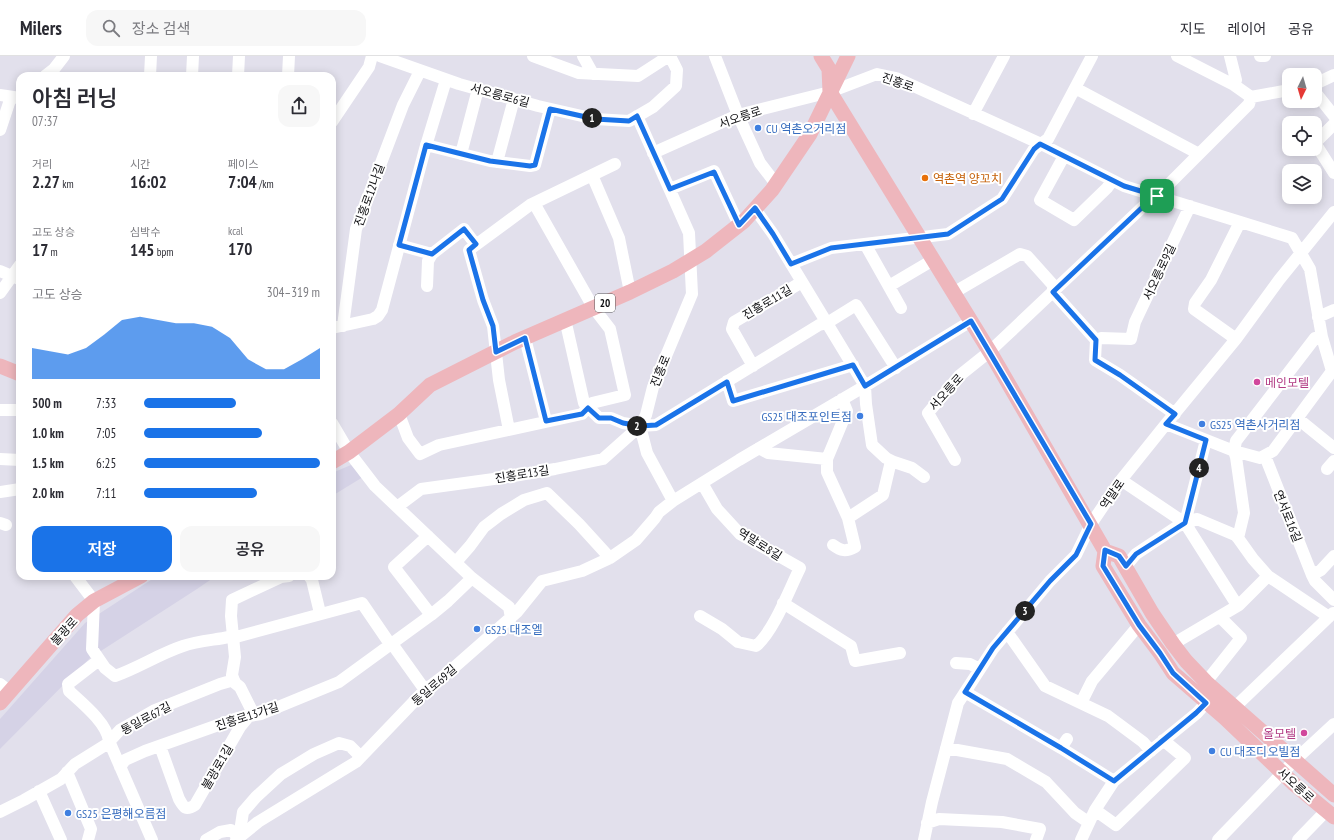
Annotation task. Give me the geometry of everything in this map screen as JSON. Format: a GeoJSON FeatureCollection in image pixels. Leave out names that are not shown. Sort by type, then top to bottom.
{"type":"FeatureCollection","features":[{"type":"Feature","properties":{"kind":"main road","name":"서오릉로"},"geometry":{"type":"LineString","coordinates":[[821,56],[829,69],[830,92],[990,352],[1091,524],[1105,550],[1103,566],[1139,625],[1173,673],[1225,718],[1283,773],[1330,814]]}},
{"type":"Feature","properties":{"kind":"main road"},"geometry":{"type":"LineString","coordinates":[[830,92],[848,56]]}},
{"type":"Feature","properties":{"kind":"main road","name":"20"},"geometry":{"type":"LineString","coordinates":[[336,460],[349,452],[399,414],[430,385],[525,338],[630,292],[691,261],[706,251],[739,225],[776,184],[810,134],[830,92]]}},
{"type":"Feature","properties":{"kind":"main road"},"geometry":{"type":"LineString","coordinates":[[0,366],[16,372]]}},
{"type":"Feature","properties":{"kind":"main road","name":"서오릉로"},"geometry":{"type":"LineString","coordinates":[[1105,550],[1119,556],[1152,613],[1186,661],[1206,682],[1294,761],[1334,794]]}},
{"type":"Feature","properties":{"kind":"main road","name":"불광로"},"geometry":{"type":"LineString","coordinates":[[0,703],[5,688],[77,615],[94,602],[134,580]]}},
{"type":"Feature","properties":{"kind":"street"},"geometry":{"type":"LineString","coordinates":[[50,72],[64,56]]}},
{"type":"Feature","properties":{"kind":"street"},"geometry":{"type":"LineString","coordinates":[[150,72],[151,56]]}},
{"type":"Feature","properties":{"kind":"street"},"geometry":{"type":"LineString","coordinates":[[192,72],[193,56]]}},
{"type":"Feature","properties":{"kind":"street"},"geometry":{"type":"LineString","coordinates":[[238,72],[239,56]]}},
{"type":"Feature","properties":{"kind":"street"},"geometry":{"type":"LineString","coordinates":[[288,72],[289,56]]}},
{"type":"Feature","properties":{"kind":"street"},"geometry":{"type":"LineString","coordinates":[[336,116],[368,67],[372,56]]}},
{"type":"Feature","properties":{"kind":"street","name":"서오릉로6길"},"geometry":{"type":"LineString","coordinates":[[380,56],[446,80],[550,109],[595,119],[629,121],[653,107],[676,86],[677,70],[669,56]]}},
{"type":"Feature","properties":{"kind":"street"},"geometry":{"type":"LineString","coordinates":[[533,56],[579,73],[638,76],[669,56]]}},
{"type":"Feature","properties":{"kind":"street"},"geometry":{"type":"LineString","coordinates":[[583,56],[593,74]]}},
{"type":"Feature","properties":{"kind":"street"},"geometry":{"type":"LineString","coordinates":[[715,56],[738,115],[760,164],[776,184]]}},
{"type":"Feature","properties":{"kind":"street"},"geometry":{"type":"LineString","coordinates":[[791,264],[831,248],[948,234],[1002,199],[1034,149],[1048,139],[1092,56]]}},
{"type":"Feature","properties":{"kind":"street"},"geometry":{"type":"LineString","coordinates":[[1177,56],[1234,85],[1251,97],[1282,91]]}},
{"type":"Feature","properties":{"kind":"street"},"geometry":{"type":"LineString","coordinates":[[1230,56],[1236,80],[1234,85]]}},
{"type":"Feature","properties":{"kind":"street"},"geometry":{"type":"LineString","coordinates":[[1260,56],[1265,56]]}},
{"type":"Feature","properties":{"kind":"street"},"geometry":{"type":"LineString","coordinates":[[974,114],[1001,57]]}},
{"type":"Feature","properties":{"kind":"street","name":"진흥로12나길"},"geometry":{"type":"LineString","coordinates":[[420,71],[402,105],[356,230],[337,327],[373,319],[378,316],[382,310],[426,145],[446,80]]}},
{"type":"Feature","properties":{"kind":"street","name":"진흥로"},"geometry":{"type":"LineString","coordinates":[[830,92],[877,74],[896,78],[1040,144]]}},
{"type":"Feature","properties":{"kind":"street"},"geometry":{"type":"LineString","coordinates":[[1322,81],[1334,75]]}},
{"type":"Feature","properties":{"kind":"street"},"geometry":{"type":"LineString","coordinates":[[1075,88],[1199,154]]}},
{"type":"Feature","properties":{"kind":"street"},"geometry":{"type":"LineString","coordinates":[[461,154],[478,89]]}},
{"type":"Feature","properties":{"kind":"street","name":"서오릉로"},"geometry":{"type":"LineString","coordinates":[[654,153],[738,115],[830,92]]}},
{"type":"Feature","properties":{"kind":"street"},"geometry":{"type":"LineString","coordinates":[[0,130],[13,96]]}},
{"type":"Feature","properties":{"kind":"street"},"geometry":{"type":"LineString","coordinates":[[990,352],[1150,200],[1163,192],[1170,183],[1249,104],[1251,97]]}},
{"type":"Feature","properties":{"kind":"street"},"geometry":{"type":"LineString","coordinates":[[497,162],[514,99]]}},
{"type":"Feature","properties":{"kind":"street"},"geometry":{"type":"LineString","coordinates":[[1322,101],[1334,116]]}},
{"type":"Feature","properties":{"kind":"street"},"geometry":{"type":"LineString","coordinates":[[426,145],[497,162],[530,166],[535,165],[550,109]]}},
{"type":"Feature","properties":{"kind":"street","name":"진흥로"},"geometry":{"type":"LineString","coordinates":[[637,116],[689,233],[692,294],[653,387],[646,415],[640,426]]}},
{"type":"Feature","properties":{"kind":"street"},"geometry":{"type":"LineString","coordinates":[[1334,124],[1315,143],[1334,173]]}},
{"type":"Feature","properties":{"kind":"street"},"geometry":{"type":"LineString","coordinates":[[1040,144],[1124,186],[1292,238],[1310,269],[1322,336],[1333,372],[1273,451],[1260,458],[1234,451],[1166,424]]}},
{"type":"Feature","properties":{"kind":"street"},"geometry":{"type":"LineString","coordinates":[[1064,156],[1040,200],[1074,220],[1107,188],[1112,180]]}},
{"type":"Feature","properties":{"kind":"street"},"geometry":{"type":"LineString","coordinates":[[508,430],[499,380],[493,326],[483,300],[469,250],[534,203],[615,164]]}},
{"type":"Feature","properties":{"kind":"street"},"geometry":{"type":"LineString","coordinates":[[670,189],[714,172],[739,225]]}},
{"type":"Feature","properties":{"kind":"street"},"geometry":{"type":"LineString","coordinates":[[592,175],[619,238],[630,292]]}},
{"type":"Feature","properties":{"kind":"street"},"geometry":{"type":"LineString","coordinates":[[399,414],[408,438],[420,454],[439,445],[582,414],[592,403],[624,395],[610,329],[593,308],[534,203]]}},
{"type":"Feature","properties":{"kind":"street","name":"서오릉로9길"},"geometry":{"type":"LineString","coordinates":[[1096,340],[1101,338],[1131,339],[1135,322],[1190,206]]}},
{"type":"Feature","properties":{"kind":"street","name":"진흥로11길"},"geometry":{"type":"LineString","coordinates":[[755,208],[773,234],[865,386],[872,445],[886,458],[912,468],[924,477]]}},
{"type":"Feature","properties":{"kind":"street","name":"역말로"},"geometry":{"type":"LineString","coordinates":[[924,840],[958,703],[993,648],[1050,581],[1076,555],[1091,524],[1121,480],[1236,339],[1279,280],[1331,219]]}},
{"type":"Feature","properties":{"kind":"street"},"geometry":{"type":"LineString","coordinates":[[1236,339],[1194,309],[1195,303],[1211,280],[1240,222]]}},
{"type":"Feature","properties":{"kind":"street"},"geometry":{"type":"LineString","coordinates":[[427,286],[428,261],[432,254],[464,229],[476,244]]}},
{"type":"Feature","properties":{"kind":"street"},"geometry":{"type":"LineString","coordinates":[[866,244],[901,308]]}},
{"type":"Feature","properties":{"kind":"street"},"geometry":{"type":"LineString","coordinates":[[399,245],[432,254]]}},
{"type":"Feature","properties":{"kind":"street"},"geometry":{"type":"LineString","coordinates":[[953,293],[1020,254],[1027,256],[1053,285],[1053,292],[1096,340],[1095,360],[1120,375],[1175,414]]}},
{"type":"Feature","properties":{"kind":"street"},"geometry":{"type":"LineString","coordinates":[[889,286],[933,260]]}},
{"type":"Feature","properties":{"kind":"street"},"geometry":{"type":"LineString","coordinates":[[0,271],[16,278],[0,292]]}},
{"type":"Feature","properties":{"kind":"street","name":"진흥로11길"},"geometry":{"type":"LineString","coordinates":[[753,366],[732,329],[734,322],[802,282]]}},
{"type":"Feature","properties":{"kind":"street"},"geometry":{"type":"LineString","coordinates":[[566,319],[584,403],[599,418],[611,418],[623,423],[640,426],[656,425],[820,325],[827,323],[856,306],[896,368]]}},
{"type":"Feature","properties":{"kind":"street"},"geometry":{"type":"LineString","coordinates":[[1318,317],[1334,310]]}},
{"type":"Feature","properties":{"kind":"street","name":"통일로69길"},"geometry":{"type":"LineString","coordinates":[[237,839],[258,822],[356,762],[425,690],[450,671],[517,612],[542,582],[582,571],[610,558],[636,540],[659,512],[673,501],[759,448],[896,368],[971,321]]}},
{"type":"Feature","properties":{"kind":"street"},"geometry":{"type":"LineString","coordinates":[[1238,538],[1244,513],[1234,451],[1236,441],[1315,338],[1322,336]]}},
{"type":"Feature","properties":{"kind":"street"},"geometry":{"type":"LineString","coordinates":[[525,338],[546,421]]}},
{"type":"Feature","properties":{"kind":"street","name":"서오릉로"},"geometry":{"type":"LineString","coordinates":[[955,460],[928,413],[959,376],[990,352]]}},
{"type":"Feature","properties":{"kind":"street"},"geometry":{"type":"LineString","coordinates":[[727,382],[733,401],[853,365]]}},
{"type":"Feature","properties":{"kind":"street"},"geometry":{"type":"LineString","coordinates":[[833,545],[840,550],[848,551],[855,547],[848,518],[827,472],[827,459],[847,411],[842,399]]}},
{"type":"Feature","properties":{"kind":"street"},"geometry":{"type":"LineString","coordinates":[[0,410],[16,410]]}},
{"type":"Feature","properties":{"kind":"street"},"geometry":{"type":"LineString","coordinates":[[1297,418],[1334,448]]}},
{"type":"Feature","properties":{"kind":"street"},"geometry":{"type":"LineString","coordinates":[[640,426],[647,453],[673,501]]}},
{"type":"Feature","properties":{"kind":"street","name":"진흥로13길"},"geometry":{"type":"LineString","coordinates":[[397,506],[421,489],[509,477],[603,459],[640,426]]}},
{"type":"Feature","properties":{"kind":"street"},"geometry":{"type":"LineString","coordinates":[[336,430],[349,452],[375,486],[472,578],[509,607],[510,618]]}},
{"type":"Feature","properties":{"kind":"street"},"geometry":{"type":"LineString","coordinates":[[1185,523],[1206,440]]}},
{"type":"Feature","properties":{"kind":"street"},"geometry":{"type":"LineString","coordinates":[[759,448],[768,453],[827,459]]}},
{"type":"Feature","properties":{"kind":"street","name":"연서로16길"},"geometry":{"type":"LineString","coordinates":[[1265,456],[1315,582],[1334,600]]}},
{"type":"Feature","properties":{"kind":"street"},"geometry":{"type":"LineString","coordinates":[[0,459],[16,460]]}},
{"type":"Feature","properties":{"kind":"street"},"geometry":{"type":"LineString","coordinates":[[848,518],[883,495],[891,461]]}},
{"type":"Feature","properties":{"kind":"street"},"geometry":{"type":"LineString","coordinates":[[1121,480],[1185,523],[1243,603]]}},
{"type":"Feature","properties":{"kind":"street","name":"역말로8길"},"geometry":{"type":"LineString","coordinates":[[700,616],[722,629],[738,642],[756,646],[771,627],[800,568],[740,534],[717,509],[702,483]]}},
{"type":"Feature","properties":{"kind":"street"},"geometry":{"type":"LineString","coordinates":[[0,492],[16,490]]}},
{"type":"Feature","properties":{"kind":"street","name":"진흥로13길"},"geometry":{"type":"LineString","coordinates":[[456,562],[484,527],[501,514],[524,500],[548,493],[610,558]]}},
{"type":"Feature","properties":{"kind":"street"},"geometry":{"type":"LineString","coordinates":[[1126,566],[1136,554],[1185,523],[1197,519],[1235,534],[1253,560],[1268,576],[1331,615],[1235,707]]}},
{"type":"Feature","properties":{"kind":"street"},"geometry":{"type":"LineString","coordinates":[[428,536],[394,567],[431,615]]}},
{"type":"Feature","properties":{"kind":"street"},"geometry":{"type":"LineString","coordinates":[[1312,575],[1321,570],[1334,556]]}},
{"type":"Feature","properties":{"kind":"street"},"geometry":{"type":"LineString","coordinates":[[1173,644],[1243,603],[1268,576]]}},
{"type":"Feature","properties":{"kind":"street","name":"진흥로13가길"},"geometry":{"type":"LineString","coordinates":[[120,767],[125,760],[160,746],[238,718],[261,714],[338,682],[431,615],[472,578]]}},
{"type":"Feature","properties":{"kind":"street"},"geometry":{"type":"LineString","coordinates":[[78,580],[94,602],[92,649],[105,668],[115,676],[185,645],[234,637],[362,603],[390,644],[395,648],[425,690]]}},
{"type":"Feature","properties":{"kind":"street"},"geometry":{"type":"LineString","coordinates":[[249,716],[251,709],[240,687],[235,684],[232,675],[235,657],[231,616],[232,600],[273,580]]}},
{"type":"Feature","properties":{"kind":"street"},"geometry":{"type":"LineString","coordinates":[[312,580],[320,613]]}},
{"type":"Feature","properties":{"kind":"street"},"geometry":{"type":"LineString","coordinates":[[783,603],[851,646],[855,661],[900,653]]}},
{"type":"Feature","properties":{"kind":"street"},"geometry":{"type":"LineString","coordinates":[[1206,682],[1241,638],[1220,617]]}},
{"type":"Feature","properties":{"kind":"street"},"geometry":{"type":"LineString","coordinates":[[1081,703],[1092,681],[1139,625]]}},
{"type":"Feature","properties":{"kind":"street"},"geometry":{"type":"LineString","coordinates":[[1007,632],[1045,686],[1108,716],[1143,742],[1150,751]]}},
{"type":"Feature","properties":{"kind":"street"},"geometry":{"type":"LineString","coordinates":[[99,660],[68,684],[69,691],[93,713],[108,734],[120,767],[152,840]]}},
{"type":"Feature","properties":{"kind":"street"},"geometry":{"type":"LineString","coordinates":[[956,663],[970,664],[980,669]]}},
{"type":"Feature","properties":{"kind":"street","name":"통일로67길"},"geometry":{"type":"LineString","coordinates":[[0,812],[60,779],[75,764],[110,741],[120,730],[156,710],[220,684],[234,680]]}},
{"type":"Feature","properties":{"kind":"street"},"geometry":{"type":"LineString","coordinates":[[965,692],[1064,744],[1114,781]]}},
{"type":"Feature","properties":{"kind":"street"},"geometry":{"type":"LineString","coordinates":[[1081,840],[1088,822],[1114,781],[1206,703]]}},
{"type":"Feature","properties":{"kind":"street","name":"불광로1길"},"geometry":{"type":"LineString","coordinates":[[160,746],[179,800],[186,808],[190,808],[195,805],[240,727],[249,716]]}},
{"type":"Feature","properties":{"kind":"street"},"geometry":{"type":"LineString","coordinates":[[1218,840],[1294,761],[1334,724]]}},
{"type":"Feature","properties":{"kind":"street"},"geometry":{"type":"LineString","coordinates":[[1095,810],[1116,825],[1185,758],[1163,740]]}},
{"type":"Feature","properties":{"kind":"street"},"geometry":{"type":"LineString","coordinates":[[237,839],[243,812],[281,774],[314,754],[339,743],[350,746],[361,757]]}},
{"type":"Feature","properties":{"kind":"street"},"geometry":{"type":"LineString","coordinates":[[946,748],[1007,759],[1046,782],[1075,813],[1088,822]]}},
{"type":"Feature","properties":{"kind":"street"},"geometry":{"type":"LineString","coordinates":[[67,772],[91,829],[88,840]]}},
{"type":"Feature","properties":{"kind":"street"},"geometry":{"type":"LineString","coordinates":[[39,791],[61,840]]}},
{"type":"Feature","properties":{"kind":"street"},"geometry":{"type":"LineString","coordinates":[[1298,840],[1330,814]]}},
{"type":"Feature","properties":{"kind":"street"},"geometry":{"type":"LineString","coordinates":[[927,823],[939,819],[1002,822],[1040,829],[1036,840]]}},
{"type":"Feature","properties":{"kind":"street"},"geometry":{"type":"LineString","coordinates":[[206,840],[220,832],[231,830],[237,839]]}},
{"type":"Feature","properties":{"kind":"shaded area"},"geometry":{"type":"Polygon","coordinates":[[[351,465],[363,477],[336,494],[336,471],[351,465]]]}},
{"type":"Feature","properties":{"kind":"shaded area"},"geometry":{"type":"Polygon","coordinates":[[[151,580],[210,580],[90,658],[0,749],[0,719],[85,623],[151,580]]]}},
{"type":"Feature","properties":{"kind":"place","name":"CU 역촌오거리점"},"geometry":{"type":"Point","coordinates":[758,128]}},
{"type":"Feature","properties":{"kind":"place","name":"역촌역 양꼬치"},"geometry":{"type":"Point","coordinates":[925,178]}},
{"type":"Feature","properties":{"kind":"place","name":"메인모텔"},"geometry":{"type":"Point","coordinates":[1257,382]}},
{"type":"Feature","properties":{"kind":"place","name":"GS25 대조포인트점"},"geometry":{"type":"Point","coordinates":[860,416]}},
{"type":"Feature","properties":{"kind":"place","name":"GS25 역촌사거리점"},"geometry":{"type":"Point","coordinates":[1202,424]}},
{"type":"Feature","properties":{"kind":"place","name":"GS25 대조엘"},"geometry":{"type":"Point","coordinates":[477,629]}},
{"type":"Feature","properties":{"kind":"place","name":"올모텔"},"geometry":{"type":"Point","coordinates":[1304,733]}},
{"type":"Feature","properties":{"kind":"place","name":"CU 대조디오빌점"},"geometry":{"type":"Point","coordinates":[1212,751]}},
{"type":"Feature","properties":{"kind":"place","name":"GS25 은평해오름점"},"geometry":{"type":"Point","coordinates":[68,813]}},
{"type":"Feature","properties":{"kind":"route"},"geometry":{"type":"LineString","coordinates":[[550,109],[595,119],[629,121],[637,116],[670,189],[714,172],[739,225],[755,208],[791,264],[831,248],[948,234],[1002,199],[1034,149],[1040,144],[1124,186],[1157,196],[1150,200],[1053,292],[1096,340],[1095,360],[1120,375],[1175,414],[1166,424],[1206,440],[1185,523],[1178,526],[1136,554],[1126,566],[1119,556],[1105,550],[1103,566],[1139,625],[1173,673],[1206,703],[1114,781],[965,692],[993,648],[1050,581],[1076,555],[1091,524],[971,321],[865,386],[853,365],[733,401],[727,382],[656,425],[640,426],[623,423],[611,418],[599,418],[588,408],[582,414],[546,421],[525,338],[496,352],[493,326],[483,300],[469,250],[476,244],[464,229],[432,254],[399,245],[418,180],[426,145],[490,161],[530,166],[535,165],[550,109]]}}]}
